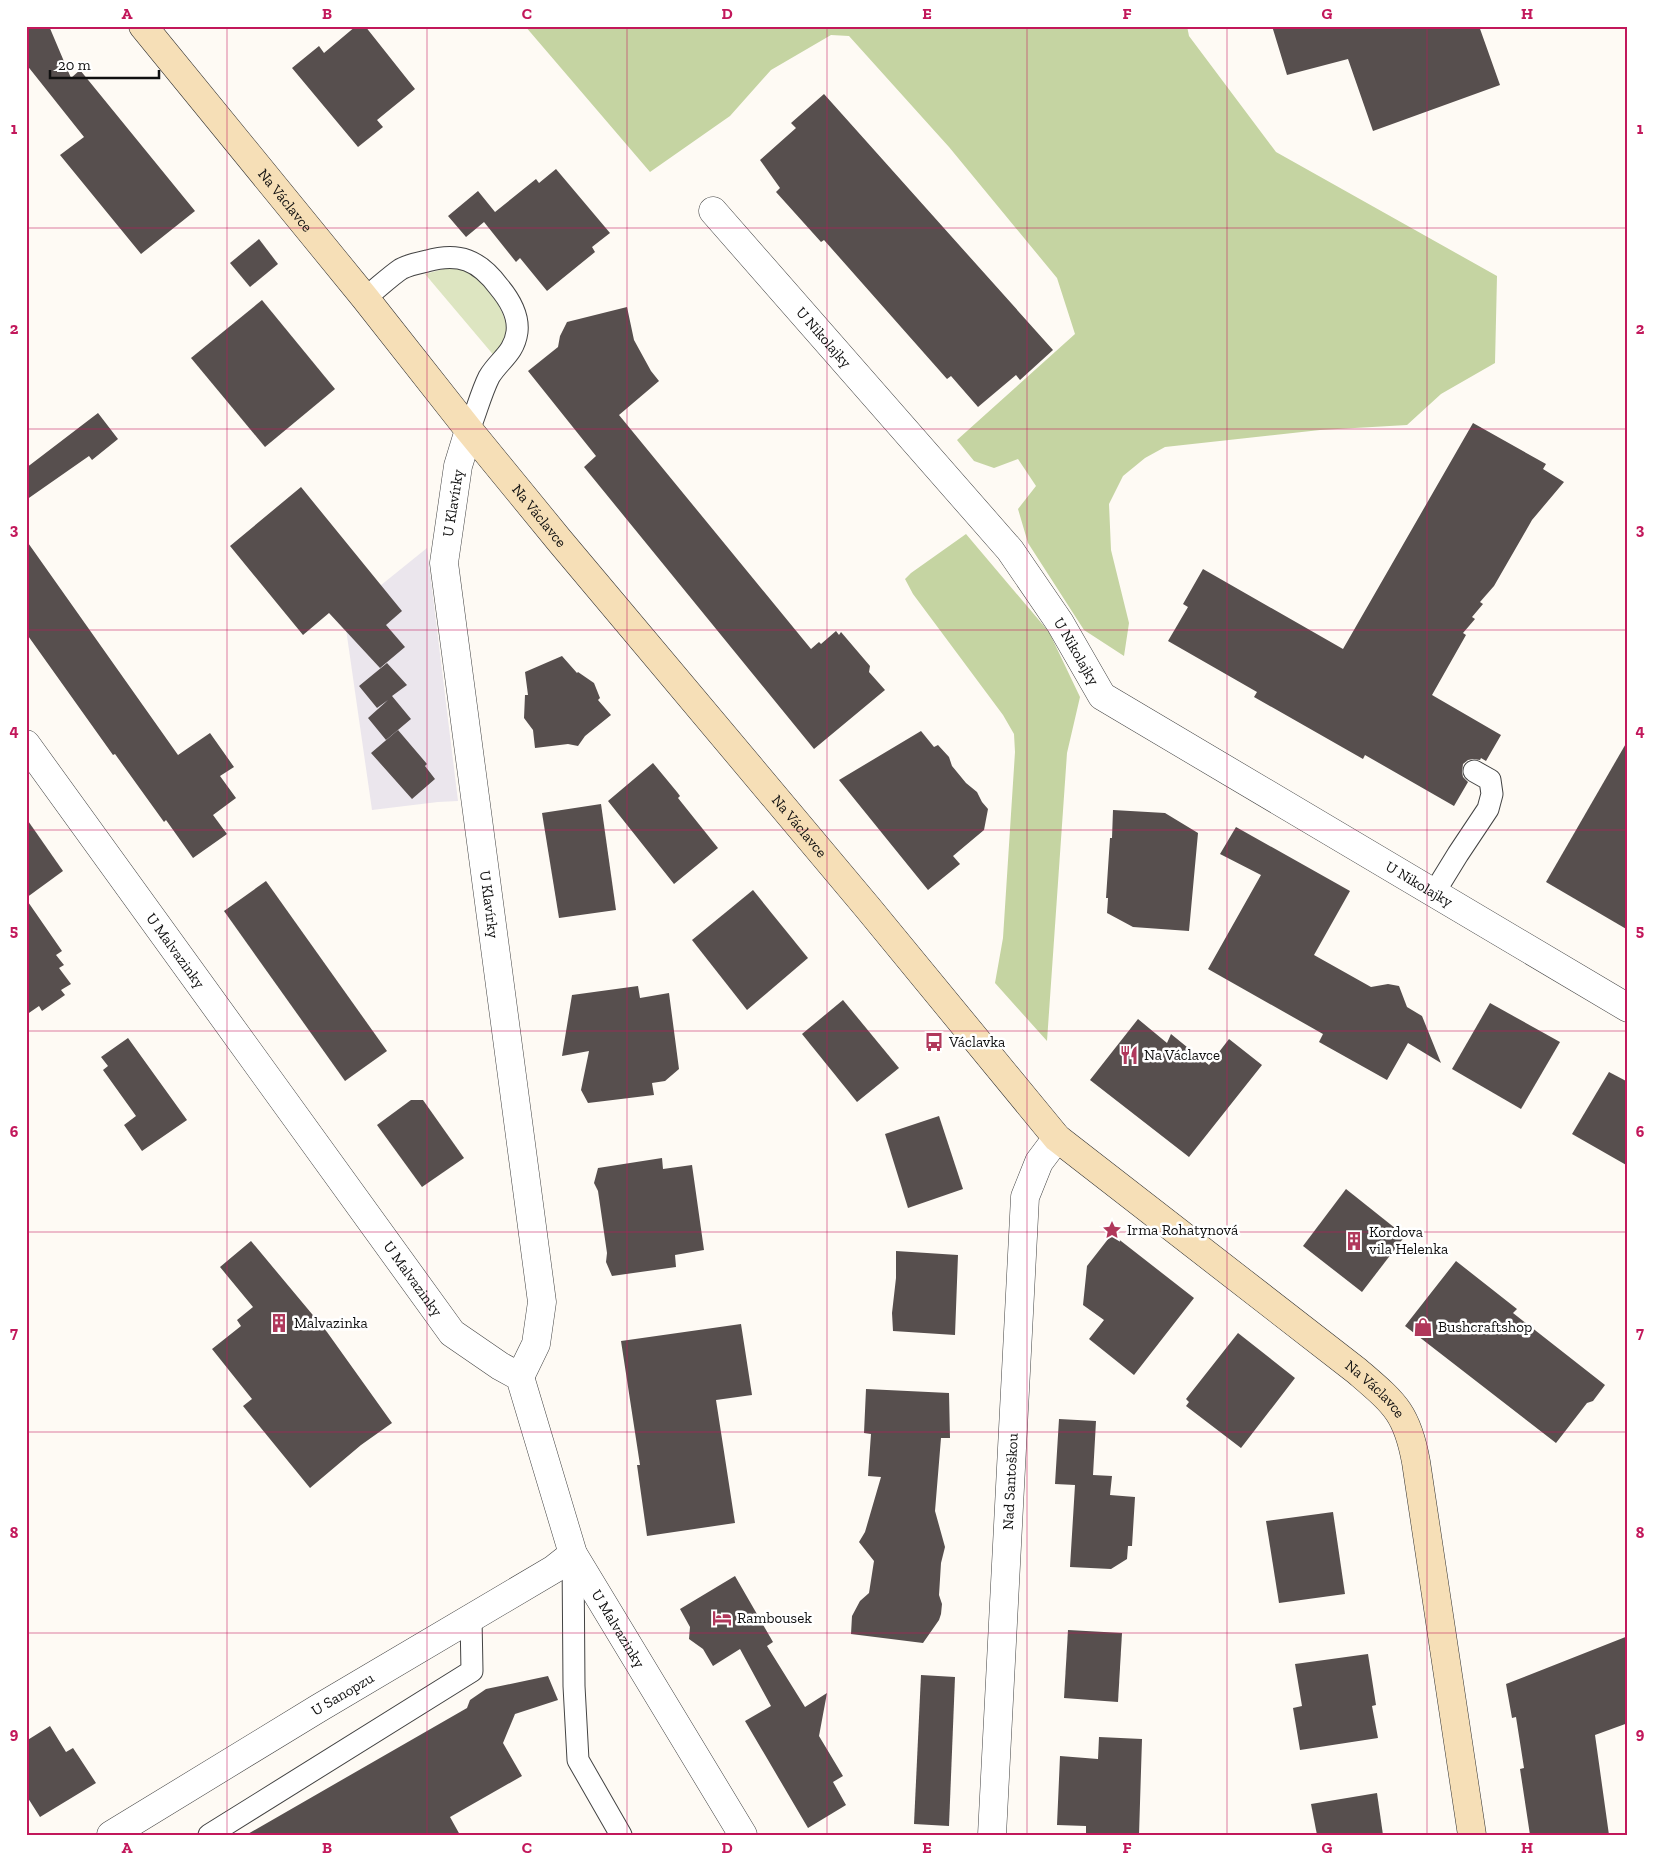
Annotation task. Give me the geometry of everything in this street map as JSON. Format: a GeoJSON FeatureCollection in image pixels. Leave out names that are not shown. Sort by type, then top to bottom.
{"type":"FeatureCollection","features":[{"type":"Feature","properties":{"kind":"street","name":"Na Václavce"},"geometry":{"type":"LineString","coordinates":[[144,26],[366,298],[469,430],[559,540],[868,908],[1057,1138],[1356,1371],[1380,1391],[1402,1415],[1412,1441],[1416,1462],[1472,1835]]}},
{"type":"Feature","properties":{"kind":"street","name":"U Nikolajky"},"geometry":{"type":"LineString","coordinates":[[713,211],[1010,550],[1060,623],[1102,696],[1628,1008]]}},
{"type":"Feature","properties":{"kind":"street","name":"U Klavírky"},"geometry":{"type":"LineString","coordinates":[[469,430],[458,466],[444,563],[542,1302],[536,1344],[520,1377]]}},
{"type":"Feature","properties":{"kind":"street","name":"U Malvazinky"},"geometry":{"type":"LineString","coordinates":[[26,744],[452,1333],[520,1377],[573,1554],[742,1835]]}},
{"type":"Feature","properties":{"kind":"street","name":"Nad Santoškou"},"geometry":{"type":"LineString","coordinates":[[992,1835],[1025,1198],[1039,1162],[1057,1138]]}},
{"type":"Feature","properties":{"kind":"street","name":"U Sanopzu"},"geometry":{"type":"LineString","coordinates":[[111,1835],[319,1708],[554,1569],[573,1554]]}},
{"type":"Feature","properties":{"kind":"lane"},"geometry":{"type":"LineString","coordinates":[[366,298],[402,268],[438,258],[454,256],[469,260],[483,269],[496,282],[508,298],[515,314],[517,330],[514,344],[509,354],[490,376],[469,430]]}},
{"type":"Feature","properties":{"kind":"lane"},"geometry":{"type":"LineString","coordinates":[[1434,893],[1488,809],[1492,794],[1490,780],[1474,771]]}},
{"type":"Feature","properties":{"kind":"lane"},"geometry":{"type":"LineString","coordinates":[[573,1554],[574,1686],[578,1760],[621,1835]]}},
{"type":"Feature","properties":{"kind":"lane"},"geometry":{"type":"LineString","coordinates":[[209,1835],[472,1671],[471,1618]]}},
{"type":"Feature","properties":{"kind":"shaded area"},"geometry":{"type":"Polygon","coordinates":[[[427,548],[458,801],[372,810],[344,615],[427,548]]]}},
{"type":"Feature","properties":{"kind":"green space"},"geometry":{"type":"Polygon","coordinates":[[[525,26],[1187,26],[1189,36],[1276,152],[1497,276],[1495,363],[1441,394],[1407,425],[1320,430],[1165,447],[1145,458],[1123,476],[1109,504],[1111,550],[1129,623],[1124,656],[1084,630],[1028,543],[1018,509],[1036,486],[1018,459],[994,468],[974,461],[957,440],[1075,334],[1057,278],[949,147],[849,36],[831,35],[771,70],[730,116],[650,172],[525,26]]]}},
{"type":"Feature","properties":{"kind":"green space"},"geometry":{"type":"Polygon","coordinates":[[[447,268],[462,269],[473,273],[486,286],[498,304],[506,322],[507,333],[496,358],[425,274],[447,268]]]}},
{"type":"Feature","properties":{"kind":"green space"},"geometry":{"type":"Polygon","coordinates":[[[966,534],[1049,632],[1080,697],[1067,753],[1047,1041],[995,983],[1003,938],[1015,752],[1014,734],[1003,715],[913,594],[905,579],[966,534]]]}},
{"type":"Feature","properties":{"kind":"building"},"geometry":{"type":"Polygon","coordinates":[[[26,26],[49,26],[71,78],[80,70],[195,211],[141,254],[60,155],[84,137],[26,64],[26,26]]]}},
{"type":"Feature","properties":{"kind":"building"},"geometry":{"type":"Polygon","coordinates":[[[356,26],[365,26],[415,89],[377,120],[383,127],[358,147],[292,68],[319,46],[324,53],[356,26]]]}},
{"type":"Feature","properties":{"kind":"building"},"geometry":{"type":"Polygon","coordinates":[[[1272,26],[1479,26],[1500,85],[1373,131],[1348,59],[1287,75],[1272,26]]]}},
{"type":"Feature","properties":{"kind":"building"},"geometry":{"type":"Polygon","coordinates":[[[824,94],[1053,350],[1020,380],[1016,375],[978,407],[951,376],[947,379],[824,240],[821,242],[776,192],[780,188],[760,160],[796,128],[791,123],[824,94]]]}},
{"type":"Feature","properties":{"kind":"building"},"geometry":{"type":"Polygon","coordinates":[[[556,169],[610,233],[592,247],[595,252],[547,291],[520,258],[516,262],[484,222],[466,237],[448,216],[478,191],[495,212],[536,179],[539,183],[556,169]]]}},
{"type":"Feature","properties":{"kind":"building"},"geometry":{"type":"Polygon","coordinates":[[[259,239],[278,264],[250,287],[230,263],[259,239]]]}},
{"type":"Feature","properties":{"kind":"building"},"geometry":{"type":"Polygon","coordinates":[[[262,300],[335,389],[265,447],[191,358],[262,300]]]}},
{"type":"Feature","properties":{"kind":"building"},"geometry":{"type":"Polygon","coordinates":[[[627,307],[634,340],[651,371],[659,381],[619,415],[811,649],[819,642],[821,644],[836,631],[839,635],[841,632],[870,666],[869,672],[885,690],[814,749],[584,467],[596,456],[528,371],[558,347],[560,336],[567,322],[627,307]]]}},
{"type":"Feature","properties":{"kind":"building"},"geometry":{"type":"Polygon","coordinates":[[[98,413],[118,439],[92,460],[89,456],[26,500],[26,468],[98,413]]]}},
{"type":"Feature","properties":{"kind":"building"},"geometry":{"type":"Polygon","coordinates":[[[1473,423],[1546,464],[1543,469],[1564,482],[1532,520],[1494,586],[1480,602],[1483,604],[1472,617],[1475,619],[1463,633],[1466,635],[1432,695],[1501,735],[1486,761],[1481,758],[1480,760],[1473,759],[1463,764],[1463,777],[1468,782],[1454,806],[1365,755],[1363,759],[1254,697],[1257,692],[1168,641],[1188,607],[1183,604],[1203,569],[1343,649],[1473,423]]]}},
{"type":"Feature","properties":{"kind":"building"},"geometry":{"type":"Polygon","coordinates":[[[301,487],[402,611],[386,625],[405,647],[380,668],[329,613],[303,635],[230,546],[301,487]]]}},
{"type":"Feature","properties":{"kind":"building"},"geometry":{"type":"Polygon","coordinates":[[[26,540],[178,755],[210,733],[234,767],[220,776],[236,798],[213,815],[227,834],[193,858],[166,820],[164,822],[115,754],[113,755],[26,633],[26,540]]]}},
{"type":"Feature","properties":{"kind":"building"},"geometry":{"type":"Polygon","coordinates":[[[562,656],[577,673],[594,683],[600,698],[598,700],[611,715],[585,736],[578,746],[568,744],[535,748],[533,730],[524,718],[525,695],[528,695],[525,672],[562,656]]]}},
{"type":"Feature","properties":{"kind":"building"},"geometry":{"type":"Polygon","coordinates":[[[387,663],[407,685],[392,696],[411,719],[386,740],[368,718],[388,700],[377,708],[359,686],[387,663]]]}},
{"type":"Feature","properties":{"kind":"building"},"geometry":{"type":"Polygon","coordinates":[[[398,730],[427,764],[425,766],[435,779],[412,799],[371,753],[398,730]]]}},
{"type":"Feature","properties":{"kind":"building"},"geometry":{"type":"Polygon","coordinates":[[[921,731],[934,747],[938,745],[949,757],[952,766],[966,783],[977,792],[988,809],[984,830],[953,856],[960,864],[928,890],[839,780],[921,731]]]}},
{"type":"Feature","properties":{"kind":"building"},"geometry":{"type":"Polygon","coordinates":[[[1628,740],[1628,930],[1546,882],[1628,740]]]}},
{"type":"Feature","properties":{"kind":"building"},"geometry":{"type":"Polygon","coordinates":[[[653,763],[718,848],[674,884],[608,801],[653,763]]]}},
{"type":"Feature","properties":{"kind":"building"},"geometry":{"type":"Polygon","coordinates":[[[601,804],[616,910],[559,918],[542,813],[601,804]]]}},
{"type":"Feature","properties":{"kind":"building"},"geometry":{"type":"Polygon","coordinates":[[[1113,810],[1165,813],[1198,833],[1189,931],[1133,927],[1107,913],[1108,898],[1106,898],[1113,810]]]}},
{"type":"Feature","properties":{"kind":"building"},"geometry":{"type":"Polygon","coordinates":[[[26,818],[63,871],[26,898],[26,818]]]}},
{"type":"Feature","properties":{"kind":"building"},"geometry":{"type":"Polygon","coordinates":[[[1236,827],[1350,891],[1314,955],[1371,987],[1388,984],[1399,986],[1407,1007],[1422,1016],[1441,1063],[1408,1043],[1387,1080],[1319,1042],[1323,1034],[1208,969],[1261,875],[1220,854],[1236,827]]]}},
{"type":"Feature","properties":{"kind":"building"},"geometry":{"type":"Polygon","coordinates":[[[266,881],[387,1051],[345,1081],[224,911],[266,881]]]}},
{"type":"Feature","properties":{"kind":"building"},"geometry":{"type":"Polygon","coordinates":[[[753,890],[808,958],[747,1010],[692,940],[753,890]]]}},
{"type":"Feature","properties":{"kind":"building"},"geometry":{"type":"Polygon","coordinates":[[[26,899],[62,951],[56,955],[64,965],[59,968],[71,984],[61,990],[65,995],[42,1011],[39,1006],[26,1015],[26,899]]]}},
{"type":"Feature","properties":{"kind":"building"},"geometry":{"type":"Polygon","coordinates":[[[638,986],[640,998],[669,993],[679,1069],[665,1081],[652,1083],[654,1095],[588,1103],[581,1090],[589,1051],[562,1056],[572,995],[638,986]]]}},
{"type":"Feature","properties":{"kind":"building"},"geometry":{"type":"Polygon","coordinates":[[[843,1000],[899,1068],[857,1102],[802,1034],[843,1000]]]}},
{"type":"Feature","properties":{"kind":"building"},"geometry":{"type":"Polygon","coordinates":[[[1490,1003],[1560,1042],[1521,1109],[1452,1069],[1490,1003]]]}},
{"type":"Feature","properties":{"kind":"building"},"geometry":{"type":"Polygon","coordinates":[[[1138,1019],[1167,1043],[1171,1034],[1209,1065],[1229,1039],[1262,1065],[1189,1157],[1090,1080],[1138,1019]]]}},
{"type":"Feature","properties":{"kind":"building"},"geometry":{"type":"Polygon","coordinates":[[[128,1038],[187,1120],[142,1151],[124,1125],[136,1116],[103,1070],[108,1066],[101,1057],[128,1038]]]}},
{"type":"Feature","properties":{"kind":"building"},"geometry":{"type":"Polygon","coordinates":[[[1609,1072],[1628,1082],[1628,1166],[1572,1134],[1609,1072]]]}},
{"type":"Feature","properties":{"kind":"building"},"geometry":{"type":"Polygon","coordinates":[[[411,1100],[423,1100],[464,1158],[422,1187],[377,1125],[411,1100]]]}},
{"type":"Feature","properties":{"kind":"building"},"geometry":{"type":"Polygon","coordinates":[[[939,1116],[963,1189],[908,1208],[885,1134],[939,1116]]]}},
{"type":"Feature","properties":{"kind":"building"},"geometry":{"type":"Polygon","coordinates":[[[662,1158],[663,1169],[692,1165],[704,1250],[675,1255],[676,1267],[612,1276],[606,1262],[607,1253],[598,1191],[594,1183],[598,1168],[662,1158]]]}},
{"type":"Feature","properties":{"kind":"building","name":"Kordova vila Helenka"},"geometry":{"type":"Polygon","coordinates":[[[1346,1189],[1405,1236],[1362,1292],[1303,1246],[1346,1189]]]}},
{"type":"Feature","properties":{"kind":"building"},"geometry":{"type":"Polygon","coordinates":[[[1112,1234],[1194,1298],[1134,1375],[1089,1339],[1104,1320],[1083,1305],[1087,1266],[1112,1234]]]}},
{"type":"Feature","properties":{"kind":"building"},"geometry":{"type":"Polygon","coordinates":[[[251,1241],[327,1332],[392,1423],[361,1445],[310,1488],[243,1406],[252,1399],[212,1349],[241,1326],[237,1320],[253,1307],[220,1267],[251,1241]]]}},
{"type":"Feature","properties":{"kind":"building"},"geometry":{"type":"Polygon","coordinates":[[[896,1251],[958,1255],[955,1335],[893,1331],[892,1313],[896,1278],[896,1251]]]}},
{"type":"Feature","properties":{"kind":"building"},"geometry":{"type":"Polygon","coordinates":[[[1456,1261],[1517,1309],[1513,1313],[1605,1385],[1593,1401],[1587,1403],[1556,1443],[1405,1326],[1456,1261]]]}},
{"type":"Feature","properties":{"kind":"building"},"geometry":{"type":"Polygon","coordinates":[[[741,1324],[752,1395],[716,1400],[735,1523],[647,1536],[637,1465],[640,1465],[621,1341],[741,1324]]]}},
{"type":"Feature","properties":{"kind":"building"},"geometry":{"type":"Polygon","coordinates":[[[1238,1333],[1295,1378],[1241,1448],[1186,1406],[1189,1402],[1186,1399],[1238,1333]]]}},
{"type":"Feature","properties":{"kind":"building"},"geometry":{"type":"Polygon","coordinates":[[[866,1389],[949,1393],[950,1438],[941,1438],[935,1511],[945,1547],[941,1563],[939,1595],[942,1604],[941,1614],[923,1643],[851,1634],[852,1616],[860,1601],[869,1593],[874,1561],[859,1542],[865,1532],[881,1477],[868,1476],[871,1434],[864,1433],[866,1389]]]}},
{"type":"Feature","properties":{"kind":"building"},"geometry":{"type":"Polygon","coordinates":[[[1059,1419],[1096,1421],[1093,1475],[1112,1476],[1110,1495],[1135,1497],[1132,1546],[1128,1546],[1127,1559],[1111,1569],[1070,1567],[1075,1485],[1055,1484],[1059,1419]]]}},
{"type":"Feature","properties":{"kind":"building"},"geometry":{"type":"Polygon","coordinates":[[[1333,1512],[1345,1594],[1279,1603],[1266,1521],[1333,1512]]]}},
{"type":"Feature","properties":{"kind":"building"},"geometry":{"type":"Polygon","coordinates":[[[735,1576],[773,1642],[767,1646],[805,1707],[827,1693],[819,1736],[843,1776],[833,1782],[846,1805],[808,1828],[745,1721],[771,1706],[740,1649],[713,1666],[703,1649],[689,1639],[690,1627],[680,1609],[735,1576]]]}},
{"type":"Feature","properties":{"kind":"building"},"geometry":{"type":"Polygon","coordinates":[[[1068,1630],[1122,1633],[1118,1702],[1064,1698],[1068,1630]]]}},
{"type":"Feature","properties":{"kind":"building"},"geometry":{"type":"Polygon","coordinates":[[[1628,1636],[1628,1723],[1595,1735],[1609,1835],[1530,1835],[1520,1769],[1524,1768],[1516,1717],[1512,1718],[1506,1684],[1628,1636]]]}},
{"type":"Feature","properties":{"kind":"building"},"geometry":{"type":"Polygon","coordinates":[[[1368,1654],[1376,1705],[1372,1706],[1378,1738],[1300,1750],[1293,1708],[1302,1706],[1295,1664],[1368,1654]]]}},
{"type":"Feature","properties":{"kind":"building"},"geometry":{"type":"Polygon","coordinates":[[[921,1675],[955,1677],[949,1826],[914,1824],[921,1675]]]}},
{"type":"Feature","properties":{"kind":"building"},"geometry":{"type":"Polygon","coordinates":[[[548,1676],[558,1700],[515,1714],[503,1743],[522,1776],[450,1817],[460,1835],[246,1835],[467,1708],[470,1700],[486,1689],[548,1676]]]}},
{"type":"Feature","properties":{"kind":"building"},"geometry":{"type":"Polygon","coordinates":[[[50,1726],[66,1752],[73,1748],[96,1783],[40,1817],[26,1795],[26,1741],[50,1726]]]}},
{"type":"Feature","properties":{"kind":"building"},"geometry":{"type":"Polygon","coordinates":[[[1099,1737],[1142,1739],[1139,1835],[1086,1835],[1086,1826],[1057,1825],[1060,1756],[1098,1759],[1099,1737]]]}},
{"type":"Feature","properties":{"kind":"building"},"geometry":{"type":"Polygon","coordinates":[[[1377,1793],[1383,1835],[1317,1835],[1311,1804],[1377,1793]]]}},
{"type":"Feature","properties":{"kind":"place","name":"Václavka"},"geometry":{"type":"Point","coordinates":[934,1042]}},
{"type":"Feature","properties":{"kind":"place","name":"Na Václavce"},"geometry":{"type":"Point","coordinates":[1129,1055]}},
{"type":"Feature","properties":{"kind":"place","name":"Irma Rohatynová"},"geometry":{"type":"Point","coordinates":[1112,1230]}},
{"type":"Feature","properties":{"kind":"place","name":"Kordova vila Helenka"},"geometry":{"type":"Point","coordinates":[1354,1241]}},
{"type":"Feature","properties":{"kind":"place","name":"Malvazinka"},"geometry":{"type":"Point","coordinates":[279,1323]}},
{"type":"Feature","properties":{"kind":"place","name":"Bushcraftshop"},"geometry":{"type":"Point","coordinates":[1423,1327]}},
{"type":"Feature","properties":{"kind":"place","name":"Rambousek"},"geometry":{"type":"Point","coordinates":[722,1618]}}]}
